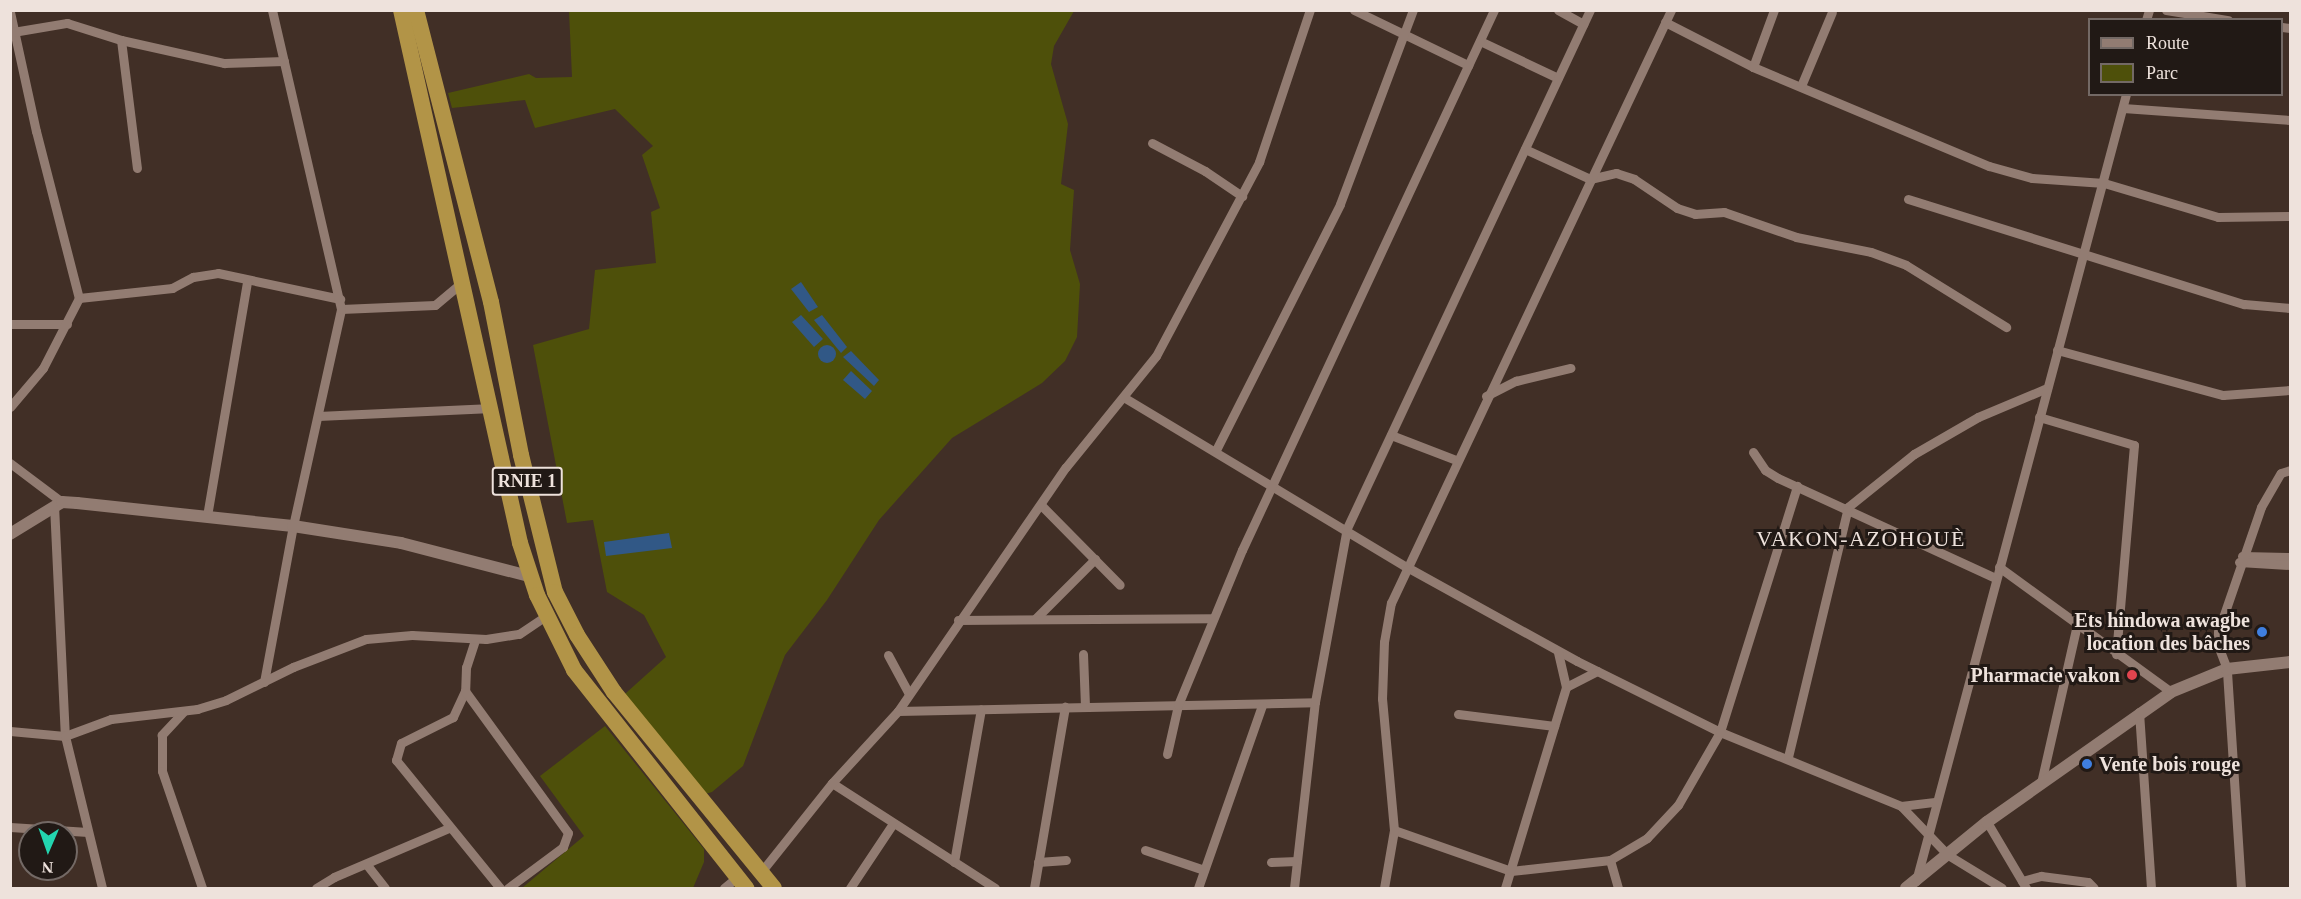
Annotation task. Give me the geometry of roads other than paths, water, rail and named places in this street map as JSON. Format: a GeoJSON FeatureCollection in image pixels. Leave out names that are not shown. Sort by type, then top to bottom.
{"type":"FeatureCollection","features":[{"type":"Feature","properties":{"kind":"highway","name":"RNIE 1"},"geometry":{"type":"LineString","coordinates":[[401,10],[492,408],[520,543],[546,616],[574,670],[742,883]]}},
{"type":"Feature","properties":{"kind":"highway","name":"RNIE 1"},"geometry":{"type":"LineString","coordinates":[[416,10],[491,302],[511,409],[555,592],[577,635],[614,692],[774,888]]}},
{"type":"Feature","properties":{"kind":"street"},"geometry":{"type":"LineString","coordinates":[[264,682],[292,526],[341,304],[272,10]]}},
{"type":"Feature","properties":{"kind":"street"},"geometry":{"type":"LineString","coordinates":[[761,872],[832,783],[898,711],[958,620],[1066,467],[1125,398],[1156,356],[1259,162],[1310,10]]}},
{"type":"Feature","properties":{"kind":"street"},"geometry":{"type":"LineString","coordinates":[[1354,10],[1468,65]]}},
{"type":"Feature","properties":{"kind":"street"},"geometry":{"type":"LineString","coordinates":[[1216,450],[1340,204],[1402,33],[1413,10]]}},
{"type":"Feature","properties":{"kind":"street"},"geometry":{"type":"LineString","coordinates":[[1167,754],[1178,705],[1213,618],[1494,10]]}},
{"type":"Feature","properties":{"kind":"street"},"geometry":{"type":"LineString","coordinates":[[1558,10],[1583,24]]}},
{"type":"Feature","properties":{"kind":"street"},"geometry":{"type":"LineString","coordinates":[[1294,888],[1315,702],[1347,528],[1590,10]]}},
{"type":"Feature","properties":{"kind":"street"},"geometry":{"type":"LineString","coordinates":[[1384,888],[1394,830],[1382,699],[1384,642],[1391,603],[1405,566],[1671,10]]}},
{"type":"Feature","properties":{"kind":"street"},"geometry":{"type":"LineString","coordinates":[[1753,67],[1774,10]]}},
{"type":"Feature","properties":{"kind":"street"},"geometry":{"type":"LineString","coordinates":[[2166,10],[2216,18]]}},
{"type":"Feature","properties":{"kind":"street"},"geometry":{"type":"LineString","coordinates":[[10,12],[36,131],[79,298],[43,368],[10,407]]}},
{"type":"Feature","properties":{"kind":"street"},"geometry":{"type":"LineString","coordinates":[[1801,86],[1832,12]]}},
{"type":"Feature","properties":{"kind":"street"},"geometry":{"type":"LineString","coordinates":[[13,32],[58,22],[121,40],[224,63],[284,61]]}},
{"type":"Feature","properties":{"kind":"street"},"geometry":{"type":"LineString","coordinates":[[1665,22],[1753,67],[1989,166],[2032,178],[2104,183],[2218,217],[2290,216]]}},
{"type":"Feature","properties":{"kind":"street"},"geometry":{"type":"LineString","coordinates":[[121,40],[137,168]]}},
{"type":"Feature","properties":{"kind":"street"},"geometry":{"type":"LineString","coordinates":[[1480,41],[1558,78]]}},
{"type":"Feature","properties":{"kind":"street"},"geometry":{"type":"LineString","coordinates":[[1911,885],[2104,183],[2126,96]]}},
{"type":"Feature","properties":{"kind":"street"},"geometry":{"type":"LineString","coordinates":[[2123,108],[2290,120]]}},
{"type":"Feature","properties":{"kind":"street"},"geometry":{"type":"LineString","coordinates":[[1152,143],[1205,171],[1242,196]]}},
{"type":"Feature","properties":{"kind":"street"},"geometry":{"type":"LineString","coordinates":[[1525,149],[1590,179],[1616,174],[1651,186],[1677,208],[1695,214],[1724,212],[1796,237],[1871,252],[1906,265],[2006,327]]}},
{"type":"Feature","properties":{"kind":"street"},"geometry":{"type":"LineString","coordinates":[[1908,199],[2084,251],[2244,304],[2290,308]]}},
{"type":"Feature","properties":{"kind":"street"},"geometry":{"type":"LineString","coordinates":[[79,298],[172,288],[202,274],[225,274],[341,304],[435,305],[463,281]]}},
{"type":"Feature","properties":{"kind":"street"},"geometry":{"type":"LineString","coordinates":[[207,516],[247,281]]}},
{"type":"Feature","properties":{"kind":"street"},"geometry":{"type":"LineString","coordinates":[[10,324],[67,324]]}},
{"type":"Feature","properties":{"kind":"street"},"geometry":{"type":"LineString","coordinates":[[2057,350],[2223,395],[2290,390]]}},
{"type":"Feature","properties":{"kind":"street"},"geometry":{"type":"LineString","coordinates":[[1486,396],[1516,381],[1570,368]]}},
{"type":"Feature","properties":{"kind":"street"},"geometry":{"type":"LineString","coordinates":[[1788,757],[1848,507],[1914,454],[1978,417],[2047,388]]}},
{"type":"Feature","properties":{"kind":"street"},"geometry":{"type":"LineString","coordinates":[[1125,398],[1347,528],[1405,566],[1558,651],[1720,732],[1788,757],[1900,806],[1926,836],[1948,855],[2002,888]]}},
{"type":"Feature","properties":{"kind":"street"},"geometry":{"type":"LineString","coordinates":[[318,416],[492,408]]}},
{"type":"Feature","properties":{"kind":"street"},"geometry":{"type":"LineString","coordinates":[[2039,417],[2134,445],[2116,654]]}},
{"type":"Feature","properties":{"kind":"street"},"geometry":{"type":"LineString","coordinates":[[1391,435],[1456,460]]}},
{"type":"Feature","properties":{"kind":"street"},"geometry":{"type":"LineString","coordinates":[[1753,452],[1765,470],[1995,578]]}},
{"type":"Feature","properties":{"kind":"street"},"geometry":{"type":"LineString","coordinates":[[10,463],[58,503],[207,516],[292,526],[401,543],[532,577]]}},
{"type":"Feature","properties":{"kind":"street"},"geometry":{"type":"LineString","coordinates":[[2241,888],[2227,669],[2218,645],[2218,632],[2240,559],[2272,485],[2281,473],[2290,470]]}},
{"type":"Feature","properties":{"kind":"street"},"geometry":{"type":"LineString","coordinates":[[1394,830],[1511,871],[1610,860],[1647,838],[1678,806],[1720,732],[1797,486]]}},
{"type":"Feature","properties":{"kind":"street"},"geometry":{"type":"LineString","coordinates":[[10,534],[58,503]]}},
{"type":"Feature","properties":{"kind":"street"},"geometry":{"type":"LineString","coordinates":[[58,503],[65,736],[102,888]]}},
{"type":"Feature","properties":{"kind":"street"},"geometry":{"type":"LineString","coordinates":[[1041,505],[1120,585]]}},
{"type":"Feature","properties":{"kind":"street"},"geometry":{"type":"LineString","coordinates":[[2240,559],[2290,557]]}},
{"type":"Feature","properties":{"kind":"street"},"geometry":{"type":"LineString","coordinates":[[1035,619],[1095,559]]}},
{"type":"Feature","properties":{"kind":"street"},"geometry":{"type":"LineString","coordinates":[[2240,559],[2290,565]]}},
{"type":"Feature","properties":{"kind":"street"},"geometry":{"type":"LineString","coordinates":[[1998,567],[2171,692]]}},
{"type":"Feature","properties":{"kind":"street"},"geometry":{"type":"LineString","coordinates":[[10,731],[65,736],[111,719],[184,711],[226,700],[366,639],[412,635],[475,640],[519,634],[546,616]]}},
{"type":"Feature","properties":{"kind":"street"},"geometry":{"type":"LineString","coordinates":[[958,620],[1213,618]]}},
{"type":"Feature","properties":{"kind":"street"},"geometry":{"type":"LineString","coordinates":[[2041,783],[2077,625]]}},
{"type":"Feature","properties":{"kind":"street"},"geometry":{"type":"LineString","coordinates":[[475,640],[466,666],[465,691],[450,720],[411,736],[396,750],[396,760],[500,888]]}},
{"type":"Feature","properties":{"kind":"street"},"geometry":{"type":"LineString","coordinates":[[1505,888],[1566,687],[1558,651]]}},
{"type":"Feature","properties":{"kind":"street"},"geometry":{"type":"LineString","coordinates":[[1083,654],[1085,707]]}},
{"type":"Feature","properties":{"kind":"street"},"geometry":{"type":"LineString","coordinates":[[888,655],[909,694]]}},
{"type":"Feature","properties":{"kind":"street"},"geometry":{"type":"LineString","coordinates":[[1911,885],[1988,822],[2139,712],[2171,692],[2227,669],[2290,662]]}},
{"type":"Feature","properties":{"kind":"street"},"geometry":{"type":"LineString","coordinates":[[1566,687],[1597,671]]}},
{"type":"Feature","properties":{"kind":"street"},"geometry":{"type":"LineString","coordinates":[[465,691],[568,833],[563,847],[508,888]]}},
{"type":"Feature","properties":{"kind":"street"},"geometry":{"type":"LineString","coordinates":[[898,711],[1262,705],[1315,702]]}},
{"type":"Feature","properties":{"kind":"street"},"geometry":{"type":"LineString","coordinates":[[1198,888],[1262,705]]}},
{"type":"Feature","properties":{"kind":"street"},"geometry":{"type":"LineString","coordinates":[[1034,888],[1065,707]]}},
{"type":"Feature","properties":{"kind":"street"},"geometry":{"type":"LineString","coordinates":[[954,862],[981,709]]}},
{"type":"Feature","properties":{"kind":"street"},"geometry":{"type":"LineString","coordinates":[[184,711],[162,735],[162,771],[202,888]]}},
{"type":"Feature","properties":{"kind":"street"},"geometry":{"type":"LineString","coordinates":[[2139,712],[2151,888]]}},
{"type":"Feature","properties":{"kind":"street"},"geometry":{"type":"LineString","coordinates":[[1458,714],[1554,726]]}},
{"type":"Feature","properties":{"kind":"street"},"geometry":{"type":"LineString","coordinates":[[832,783],[892,825],[995,888]]}},
{"type":"Feature","properties":{"kind":"street"},"geometry":{"type":"LineString","coordinates":[[1900,806],[1935,802]]}},
{"type":"Feature","properties":{"kind":"street"},"geometry":{"type":"LineString","coordinates":[[1988,822],[2024,885],[2041,876],[2088,882],[2094,888]]}},
{"type":"Feature","properties":{"kind":"street"},"geometry":{"type":"LineString","coordinates":[[850,888],[892,825]]}},
{"type":"Feature","properties":{"kind":"street"},"geometry":{"type":"LineString","coordinates":[[10,827],[88,832]]}},
{"type":"Feature","properties":{"kind":"street"},"geometry":{"type":"LineString","coordinates":[[316,888],[342,873],[367,865],[449,828]]}},
{"type":"Feature","properties":{"kind":"street"},"geometry":{"type":"LineString","coordinates":[[1145,850],[1204,870]]}},
{"type":"Feature","properties":{"kind":"street"},"geometry":{"type":"LineString","coordinates":[[1038,862],[1066,860]]}},
{"type":"Feature","properties":{"kind":"street"},"geometry":{"type":"LineString","coordinates":[[1610,860],[1618,888]]}},
{"type":"Feature","properties":{"kind":"street"},"geometry":{"type":"LineString","coordinates":[[1271,862],[1297,861]]}},
{"type":"Feature","properties":{"kind":"street"},"geometry":{"type":"LineString","coordinates":[[367,865],[385,888]]}},
{"type":"Feature","properties":{"kind":"street"},"geometry":{"type":"LineString","coordinates":[[724,888],[742,883]]}},
{"type":"Feature","properties":{"kind":"water"},"geometry":{"type":"Polygon","coordinates":[[[801,282],[818,307],[809,312],[791,289],[801,282]]]}},
{"type":"Feature","properties":{"kind":"water"},"geometry":{"type":"Polygon","coordinates":[[[801,315],[823,339],[814,347],[792,322],[801,315]]]}},
{"type":"Feature","properties":{"kind":"water"},"geometry":{"type":"Polygon","coordinates":[[[822,315],[847,347],[841,353],[814,320],[822,315]]]}},
{"type":"Feature","properties":{"kind":"water"},"geometry":{"type":"Polygon","coordinates":[[[827,345],[833,348],[836,354],[833,360],[827,363],[821,360],[818,354],[821,348],[827,345]]]}},
{"type":"Feature","properties":{"kind":"water"},"geometry":{"type":"Polygon","coordinates":[[[851,351],[879,380],[874,386],[843,357],[851,351]]]}},
{"type":"Feature","properties":{"kind":"water"},"geometry":{"type":"Polygon","coordinates":[[[851,371],[872,391],[865,399],[843,380],[851,371]]]}},
{"type":"Feature","properties":{"kind":"water"},"geometry":{"type":"Polygon","coordinates":[[[669,533],[672,548],[606,556],[604,542],[669,533]]]}},
{"type":"Feature","properties":{"kind":"place","name":"Ets hindowa awagbe location des bâches"},"geometry":{"type":"Point","coordinates":[2262,632]}},
{"type":"Feature","properties":{"kind":"place","name":"Pharmacie vakon"},"geometry":{"type":"Point","coordinates":[2132,675]}},
{"type":"Feature","properties":{"kind":"place","name":"Vente bois rouge"},"geometry":{"type":"Point","coordinates":[2087,764]}},
{"type":"Feature","properties":{"kind":"district","name":"VAKON-AZOHOUÈ"},"geometry":{"type":"Point","coordinates":[1861,539]}}]}
